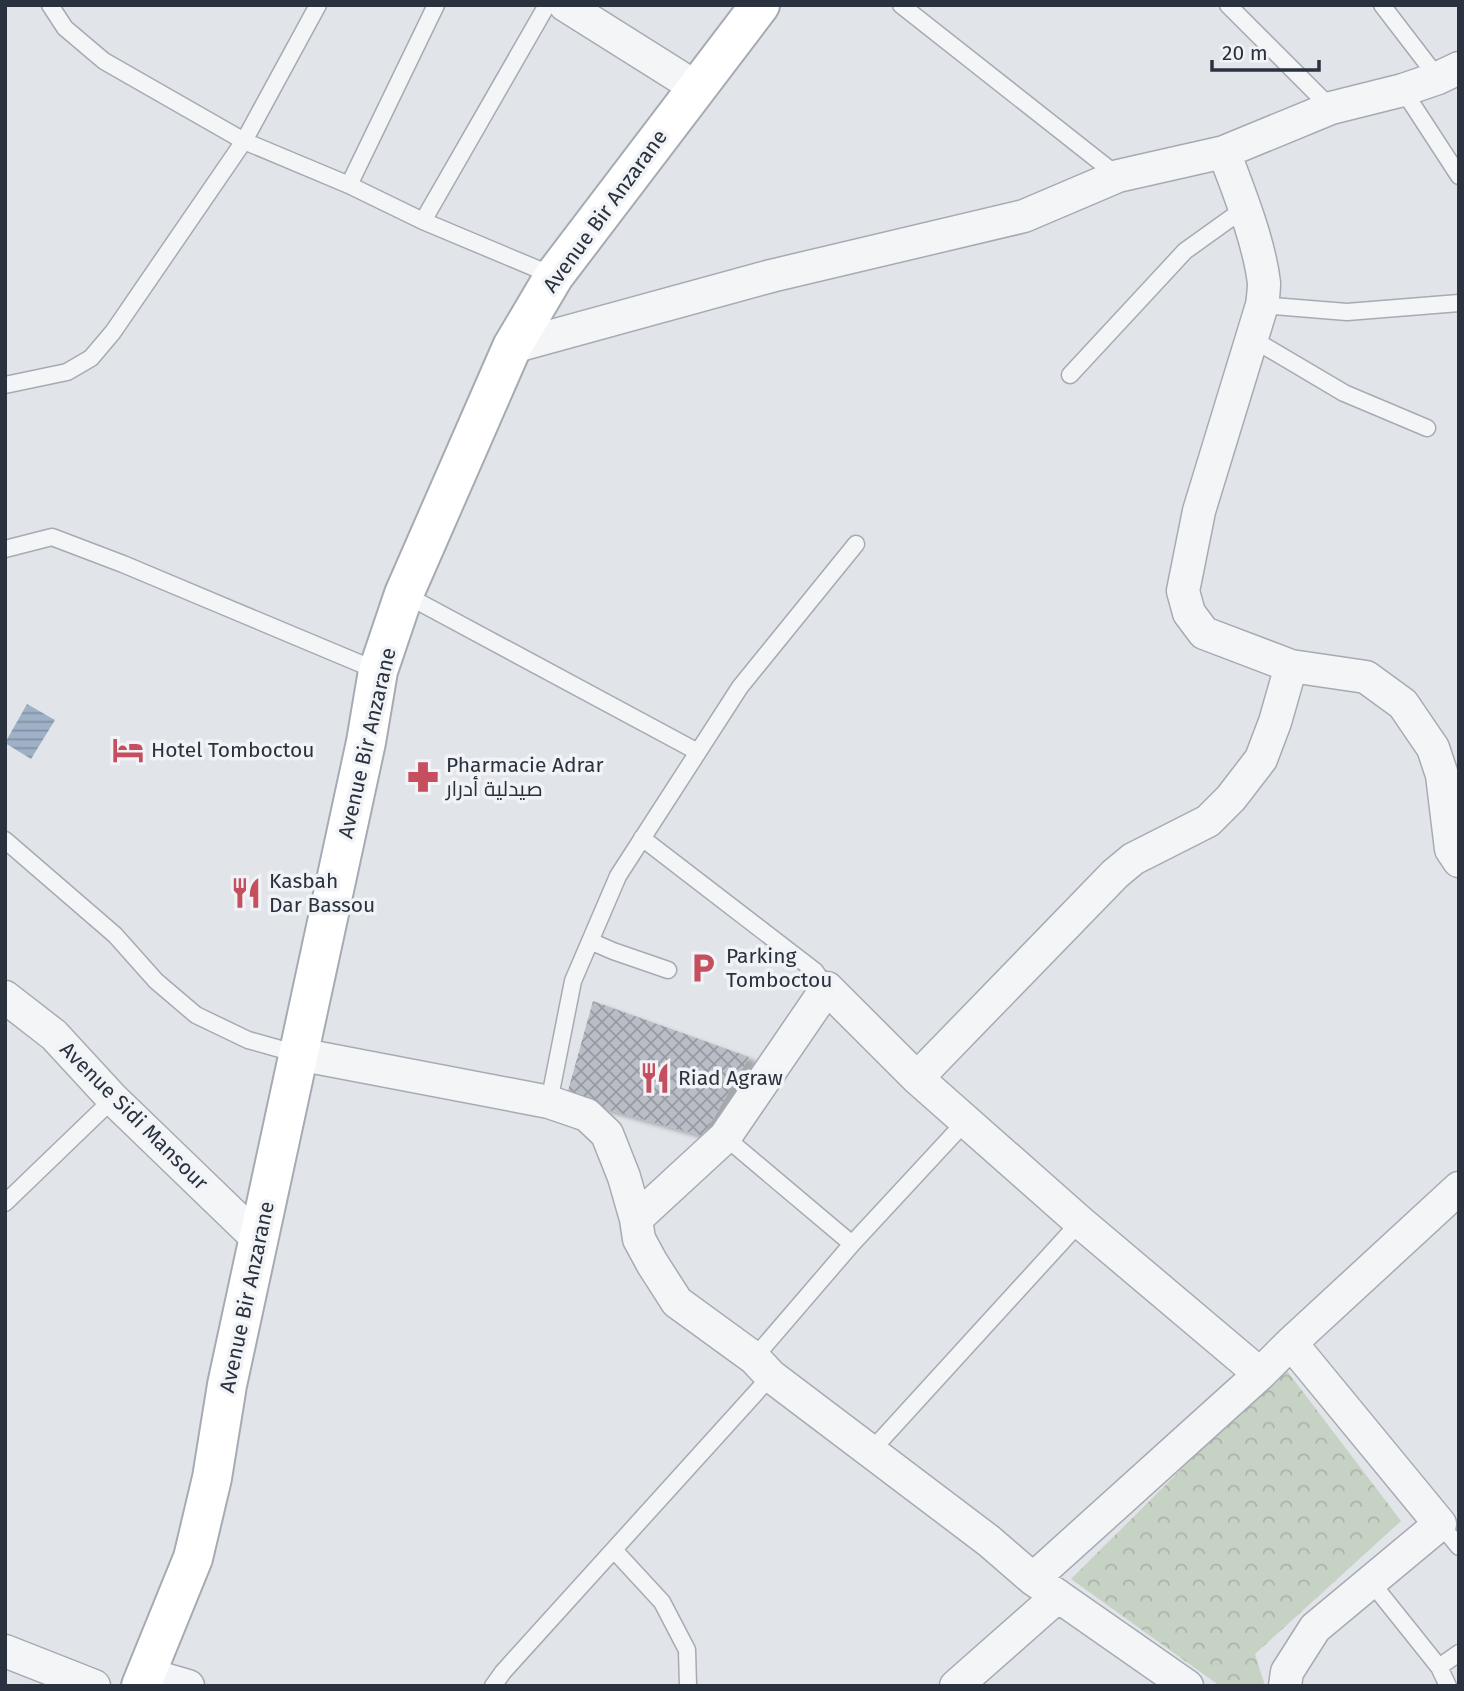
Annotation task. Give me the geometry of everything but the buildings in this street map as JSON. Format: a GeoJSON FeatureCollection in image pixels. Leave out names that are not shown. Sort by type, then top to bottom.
{"type":"FeatureCollection","features":[{"type":"Feature","properties":{"kind":"street"},"geometry":{"type":"LineString","coordinates":[[565,5],[697,88]]}},
{"type":"Feature","properties":{"kind":"street","name":"Avenue Bir Anzarane"},"geometry":{"type":"LineString","coordinates":[[144,1680],[193,1558],[212,1478],[227,1385],[366,742],[378,671],[404,594],[512,347],[554,275],[760,5]]}},
{"type":"Feature","properties":{"kind":"street"},"geometry":{"type":"LineString","coordinates":[[512,347],[771,276],[1024,216],[1118,176],[1224,152],[1331,108],[1403,90],[1448,73]]}},
{"type":"Feature","properties":{"kind":"street"},"geometry":{"type":"LineString","coordinates":[[1224,152],[1245,208],[1264,286],[1262,305],[1199,511],[1183,592],[1189,613],[1204,632],[1291,666],[1366,677],[1403,704],[1433,748],[1452,807],[1451,849],[1459,861]]}},
{"type":"Feature","properties":{"kind":"street"},"geometry":{"type":"LineString","coordinates":[[917,1078],[1115,874],[1133,859],[1208,821],[1231,798],[1261,760],[1291,666]]}},
{"type":"Feature","properties":{"kind":"street"},"geometry":{"type":"LineString","coordinates":[[636,1219],[725,1137],[827,988],[917,1078],[1080,1222],[1260,1374]]}},
{"type":"Feature","properties":{"kind":"street","name":"Avenue Sidi Mansour"},"geometry":{"type":"LineString","coordinates":[[5,997],[54,1035],[113,1099],[258,1239]]}},
{"type":"Feature","properties":{"kind":"street"},"geometry":{"type":"LineString","coordinates":[[298,1054],[550,1102],[587,1115],[607,1134],[624,1177],[639,1239],[677,1302],[1046,1587],[1187,1686]]}},
{"type":"Feature","properties":{"kind":"street"},"geometry":{"type":"LineString","coordinates":[[956,1686],[1046,1587],[1291,1343],[1459,1188]]}},
{"type":"Feature","properties":{"kind":"street"},"geometry":{"type":"LineString","coordinates":[[1285,1686],[1287,1672],[1315,1628],[1371,1581],[1449,1535],[1291,1343]]}},
{"type":"Feature","properties":{"kind":"street"},"geometry":{"type":"LineString","coordinates":[[5,1651],[94,1686]]}},
{"type":"Feature","properties":{"kind":"street"},"geometry":{"type":"LineString","coordinates":[[144,1680],[188,1686]]}},
{"type":"Feature","properties":{"kind":"lane"},"geometry":{"type":"LineString","coordinates":[[50,5],[65,28],[104,61],[244,141],[349,185],[423,221],[554,275]]}},
{"type":"Feature","properties":{"kind":"lane"},"geometry":{"type":"LineString","coordinates":[[5,385],[67,372],[91,358],[113,332],[244,141],[318,5]]}},
{"type":"Feature","properties":{"kind":"lane"},"geometry":{"type":"LineString","coordinates":[[349,185],[436,5]]}},
{"type":"Feature","properties":{"kind":"lane"},"geometry":{"type":"LineString","coordinates":[[423,221],[547,5]]}},
{"type":"Feature","properties":{"kind":"lane"},"geometry":{"type":"LineString","coordinates":[[901,5],[1118,176]]}},
{"type":"Feature","properties":{"kind":"lane"},"geometry":{"type":"LineString","coordinates":[[1228,5],[1331,108]]}},
{"type":"Feature","properties":{"kind":"lane"},"geometry":{"type":"LineString","coordinates":[[1382,5],[1448,73]]}},
{"type":"Feature","properties":{"kind":"lane"},"geometry":{"type":"LineString","coordinates":[[1403,90],[1459,176]]}},
{"type":"Feature","properties":{"kind":"lane"},"geometry":{"type":"LineString","coordinates":[[1070,375],[1185,251],[1245,208]]}},
{"type":"Feature","properties":{"kind":"lane"},"geometry":{"type":"LineString","coordinates":[[1262,305],[1347,312],[1459,303]]}},
{"type":"Feature","properties":{"kind":"lane"},"geometry":{"type":"LineString","coordinates":[[1251,338],[1344,393],[1427,428]]}},
{"type":"Feature","properties":{"kind":"lane"},"geometry":{"type":"LineString","coordinates":[[5,549],[52,537],[378,671]]}},
{"type":"Feature","properties":{"kind":"lane"},"geometry":{"type":"LineString","coordinates":[[550,1102],[572,981],[618,876],[740,687],[856,544]]}},
{"type":"Feature","properties":{"kind":"lane"},"geometry":{"type":"LineString","coordinates":[[404,594],[698,752]]}},
{"type":"Feature","properties":{"kind":"lane"},"geometry":{"type":"LineString","coordinates":[[642,838],[815,971],[827,988]]}},
{"type":"Feature","properties":{"kind":"lane"},"geometry":{"type":"LineString","coordinates":[[5,840],[115,934],[156,981],[197,1015],[248,1040],[298,1054]]}},
{"type":"Feature","properties":{"kind":"lane"},"geometry":{"type":"LineString","coordinates":[[590,941],[667,970]]}},
{"type":"Feature","properties":{"kind":"lane"},"geometry":{"type":"LineString","coordinates":[[5,1203],[113,1099]]}},
{"type":"Feature","properties":{"kind":"lane"},"geometry":{"type":"LineString","coordinates":[[493,1686],[614,1550],[762,1367],[852,1244],[966,1121]]}},
{"type":"Feature","properties":{"kind":"lane"},"geometry":{"type":"LineString","coordinates":[[725,1137],[852,1244]]}},
{"type":"Feature","properties":{"kind":"lane"},"geometry":{"type":"LineString","coordinates":[[871,1451],[1080,1222]]}},
{"type":"Feature","properties":{"kind":"lane"},"geometry":{"type":"LineString","coordinates":[[614,1550],[662,1602],[687,1650],[688,1686]]}},
{"type":"Feature","properties":{"kind":"lane"},"geometry":{"type":"LineString","coordinates":[[1371,1581],[1439,1667],[1448,1686]]}},
{"type":"Feature","properties":{"kind":"lane"},"geometry":{"type":"LineString","coordinates":[[1439,1667],[1459,1653]]}},
{"type":"Feature","properties":{"kind":"green space"},"geometry":{"type":"Polygon","coordinates":[[[1284,1367],[1401,1521],[1255,1654],[1265,1686],[1220,1686],[1071,1579],[1284,1367]]]}},
{"type":"Feature","properties":{"kind":"water"},"geometry":{"type":"Polygon","coordinates":[[[27,704],[55,720],[31,759],[5,743],[27,704]]]}},
{"type":"Feature","properties":{"kind":"place","name":"Hotel Tomboctou"},"geometry":{"type":"Point","coordinates":[128,750]}},
{"type":"Feature","properties":{"kind":"place","name":"Pharmacie Adrar صيدلية أدرار"},"geometry":{"type":"Point","coordinates":[423,777]}},
{"type":"Feature","properties":{"kind":"place","name":"Kasbah Dar Bassou"},"geometry":{"type":"Point","coordinates":[246,893]}},
{"type":"Feature","properties":{"kind":"place","name":"Parking Tomboctou"},"geometry":{"type":"Point","coordinates":[703,968]}},
{"type":"Feature","properties":{"kind":"place","name":"Riad Agraw"},"geometry":{"type":"Point","coordinates":[655,1078]}}]}
